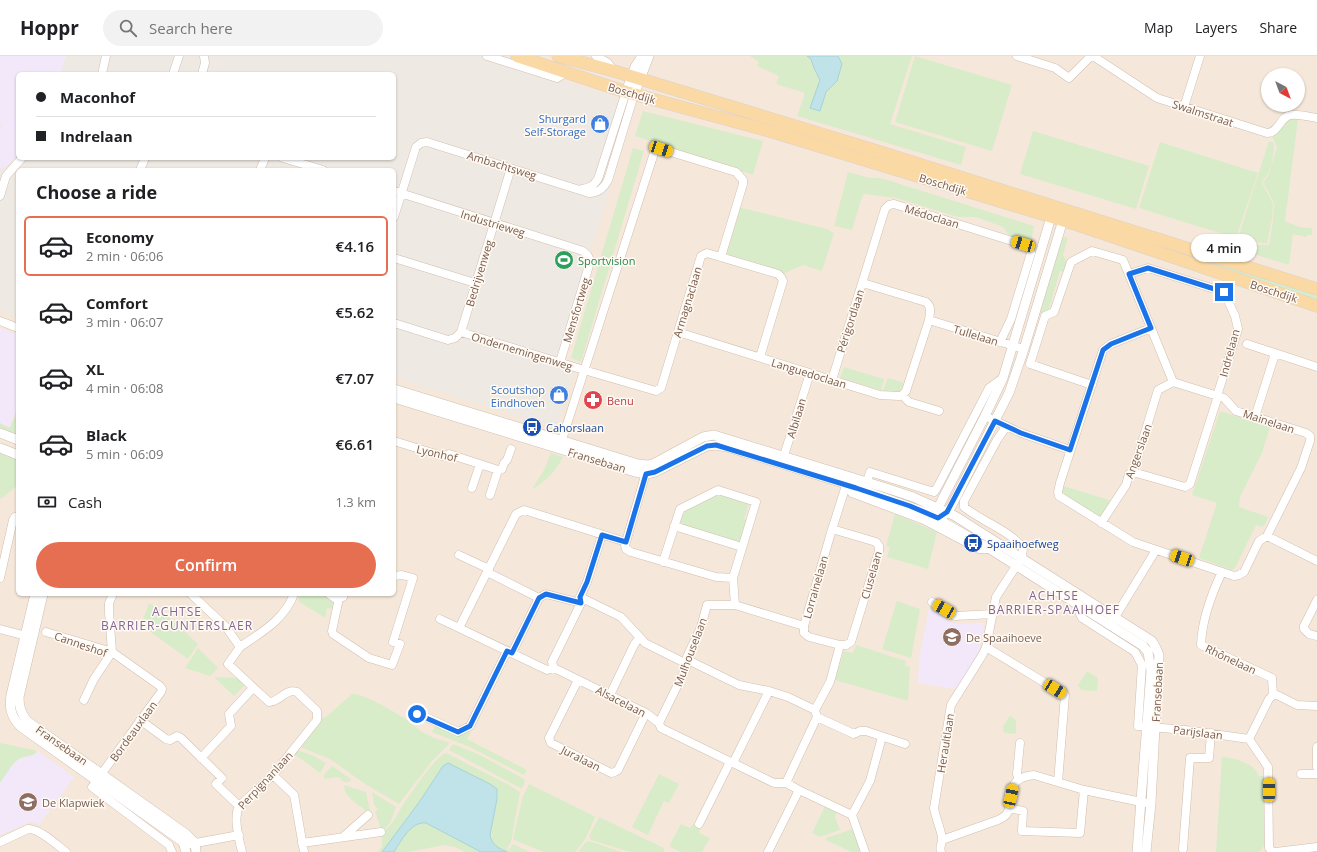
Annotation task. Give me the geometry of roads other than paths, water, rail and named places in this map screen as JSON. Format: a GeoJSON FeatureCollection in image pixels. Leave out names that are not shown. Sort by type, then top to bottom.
{"type":"FeatureCollection","features":[{"type":"Feature","properties":{"kind":"main road","name":"Boschdijk"},"geometry":{"type":"LineString","coordinates":[[517,56],[630,93],[773,132],[1317,289]]}},
{"type":"Feature","properties":{"kind":"main road","name":"Boschdijk"},"geometry":{"type":"LineString","coordinates":[[558,56],[614,71],[1058,215],[1317,306]]}},
{"type":"Feature","properties":{"kind":"street"},"geometry":{"type":"LineString","coordinates":[[102,72],[106,56]]}},
{"type":"Feature","properties":{"kind":"street"},"geometry":{"type":"LineString","coordinates":[[174,72],[178,56]]}},
{"type":"Feature","properties":{"kind":"street"},"geometry":{"type":"LineString","coordinates":[[203,72],[205,63],[204,56]]}},
{"type":"Feature","properties":{"kind":"street","name":"Boschdijk"},"geometry":{"type":"LineString","coordinates":[[487,56],[557,78],[566,73]]}},
{"type":"Feature","properties":{"kind":"street","name":"Boschdijk"},"geometry":{"type":"LineString","coordinates":[[596,56],[608,63],[614,71]]}},
{"type":"Feature","properties":{"kind":"street"},"geometry":{"type":"LineString","coordinates":[[636,78],[635,67],[642,56]]}},
{"type":"Feature","properties":{"kind":"street"},"geometry":{"type":"LineString","coordinates":[[582,189],[590,188],[598,179],[636,78],[649,56]]}},
{"type":"Feature","properties":{"kind":"street"},"geometry":{"type":"LineString","coordinates":[[1017,56],[1055,68],[1069,78],[1092,56]]}},
{"type":"Feature","properties":{"kind":"street","name":"Swalmstraat"},"geometry":{"type":"LineString","coordinates":[[1092,56],[1157,98],[1267,133],[1274,131],[1286,117],[1291,114],[1317,118]]}},
{"type":"Feature","properties":{"kind":"street"},"geometry":{"type":"LineString","coordinates":[[1184,107],[1200,56]]}},
{"type":"Feature","properties":{"kind":"street","name":"Ambachtsweg"},"geometry":{"type":"LineString","coordinates":[[398,192],[416,147],[427,142],[582,189],[589,193],[595,193],[605,186],[608,180],[630,93]]}},
{"type":"Feature","properties":{"kind":"street"},"geometry":{"type":"LineString","coordinates":[[560,444],[655,150],[661,149],[736,172],[743,180],[721,257]]}},
{"type":"Feature","properties":{"kind":"street"},"geometry":{"type":"LineString","coordinates":[[0,196],[3,175],[20,160]]}},
{"type":"Feature","properties":{"kind":"street"},"geometry":{"type":"LineString","coordinates":[[290,160],[316,168]]}},
{"type":"Feature","properties":{"kind":"street"},"geometry":{"type":"LineString","coordinates":[[604,161],[613,163]]}},
{"type":"Feature","properties":{"kind":"street","name":"Bedrijvenweg"},"geometry":{"type":"LineString","coordinates":[[461,332],[511,168]]}},
{"type":"Feature","properties":{"kind":"street"},"geometry":{"type":"LineString","coordinates":[[396,204],[398,192]]}},
{"type":"Feature","properties":{"kind":"street","name":"Industrieweg"},"geometry":{"type":"LineString","coordinates":[[398,192],[494,224],[583,251],[590,258]]}},
{"type":"Feature","properties":{"kind":"street","name":"Médoclaan"},"geometry":{"type":"LineString","coordinates":[[862,285],[885,209],[889,205],[894,204],[1016,241],[1028,246],[1031,253],[1011,319],[1000,342]]}},
{"type":"Feature","properties":{"kind":"street"},"geometry":{"type":"LineString","coordinates":[[938,518],[938,508],[1003,378],[1012,346],[1058,215]]}},
{"type":"Feature","properties":{"kind":"street"},"geometry":{"type":"LineString","coordinates":[[938,518],[947,512],[1009,393],[1024,349],[1058,215]]}},
{"type":"Feature","properties":{"kind":"street"},"geometry":{"type":"LineString","coordinates":[[1092,385],[1030,364],[1045,316],[1054,312],[1071,262],[1092,251],[1124,260],[1173,382]]}},
{"type":"Feature","properties":{"kind":"street","name":"Armagnaclaan"},"geometry":{"type":"LineString","coordinates":[[584,370],[656,391],[659,390],[661,388],[701,256],[707,252],[781,276],[782,281],[760,357]]}},
{"type":"Feature","properties":{"kind":"street","name":"Mensfortweg"},"geometry":{"type":"LineString","coordinates":[[560,362],[590,258]]}},
{"type":"Feature","properties":{"kind":"street"},"geometry":{"type":"LineString","coordinates":[[396,259],[475,283]]}},
{"type":"Feature","properties":{"kind":"street","name":"Indrelaan"},"geometry":{"type":"LineString","coordinates":[[1129,274],[1148,268],[1224,292],[1235,316],[1238,329],[1190,484],[1185,487],[1133,472]]}},
{"type":"Feature","properties":{"kind":"street","name":"Périgordlaan"},"geometry":{"type":"LineString","coordinates":[[832,380],[860,288],[862,285],[866,284],[926,302],[930,305],[931,311],[906,391],[902,395]]}},
{"type":"Feature","properties":{"kind":"street"},"geometry":{"type":"LineString","coordinates":[[0,320],[16,327]]}},
{"type":"Feature","properties":{"kind":"street","name":"Tullelaan"},"geometry":{"type":"LineString","coordinates":[[928,320],[1024,349]]}},
{"type":"Feature","properties":{"kind":"street","name":"Ondernemingenweg"},"geometry":{"type":"LineString","coordinates":[[396,324],[448,340],[455,338],[461,332],[584,370]]}},
{"type":"Feature","properties":{"kind":"street","name":"Mainelaan"},"geometry":{"type":"LineString","coordinates":[[1151,328],[1111,344],[1103,350],[1060,483],[1058,492],[1059,496],[1133,542],[1234,576],[1239,575],[1244,572],[1259,541],[1268,536],[1300,468],[1310,441],[1310,436],[1306,433],[1236,411],[1224,398],[1173,382]]}},
{"type":"Feature","properties":{"kind":"street","name":"Languedoclaan"},"geometry":{"type":"LineString","coordinates":[[678,332],[880,395],[902,395]]}},
{"type":"Feature","properties":{"kind":"street"},"geometry":{"type":"LineString","coordinates":[[1247,344],[1317,367]]}},
{"type":"Feature","properties":{"kind":"street"},"geometry":{"type":"LineString","coordinates":[[1256,417],[1275,354]]}},
{"type":"Feature","properties":{"kind":"street","name":"Albilaan"},"geometry":{"type":"LineString","coordinates":[[783,460],[810,373]]}},
{"type":"Feature","properties":{"kind":"street"},"geometry":{"type":"LineString","coordinates":[[867,482],[870,472],[934,492],[938,488],[989,388],[1003,378]]}},
{"type":"Feature","properties":{"kind":"street","name":"Angerslaan"},"geometry":{"type":"LineString","coordinates":[[1102,523],[1126,485],[1129,474],[1133,472],[1158,390],[1173,382]]}},
{"type":"Feature","properties":{"kind":"street","name":"Fransebaan"},"geometry":{"type":"LineString","coordinates":[[396,390],[560,444],[635,472],[647,470],[655,472],[707,446],[716,445],[783,460],[848,480],[910,506],[938,518],[990,548],[1019,561],[1113,621],[1148,652],[1151,671],[1151,803],[1146,852]]}},
{"type":"Feature","properties":{"kind":"street"},"geometry":{"type":"LineString","coordinates":[[902,395],[909,402],[939,411]]}},
{"type":"Feature","properties":{"kind":"street","name":"Fransebaan"},"geometry":{"type":"LineString","coordinates":[[396,399],[560,444]]}},
{"type":"Feature","properties":{"kind":"street"},"geometry":{"type":"LineString","coordinates":[[985,416],[1006,427],[1070,450]]}},
{"type":"Feature","properties":{"kind":"street"},"geometry":{"type":"LineString","coordinates":[[1006,427],[997,440],[964,501],[964,507],[1019,543],[1023,548],[1019,561]]}},
{"type":"Feature","properties":{"kind":"street"},"geometry":{"type":"LineString","coordinates":[[0,433],[16,439]]}},
{"type":"Feature","properties":{"kind":"street","name":"Lyonhof"},"geometry":{"type":"LineString","coordinates":[[396,442],[442,456],[449,454],[498,470]]}},
{"type":"Feature","properties":{"kind":"street"},"geometry":{"type":"LineString","coordinates":[[0,448],[16,454]]}},
{"type":"Feature","properties":{"kind":"street"},"geometry":{"type":"LineString","coordinates":[[490,495],[498,470],[502,469],[511,449]]}},
{"type":"Feature","properties":{"kind":"street"},"geometry":{"type":"LineString","coordinates":[[472,488],[480,464]]}},
{"type":"Feature","properties":{"kind":"street"},"geometry":{"type":"LineString","coordinates":[[647,470],[626,542],[626,549],[631,552],[716,577],[733,578]]}},
{"type":"Feature","properties":{"kind":"street"},"geometry":{"type":"LineString","coordinates":[[848,480],[852,493],[924,520],[979,549],[990,548]]}},
{"type":"Feature","properties":{"kind":"street","name":"Fransebaan"},"geometry":{"type":"LineString","coordinates":[[848,480],[867,482],[913,497],[955,516],[1084,608],[1113,621]]}},
{"type":"Feature","properties":{"kind":"street","name":"Lorrainelaan"},"geometry":{"type":"LineString","coordinates":[[840,646],[810,637],[804,633],[804,626],[848,480]]}},
{"type":"Feature","properties":{"kind":"street"},"geometry":{"type":"LineString","coordinates":[[664,562],[680,509],[718,490],[759,503],[742,547],[733,578],[735,605],[804,626]]}},
{"type":"Feature","properties":{"kind":"street"},"geometry":{"type":"LineString","coordinates":[[459,628],[516,514],[524,510],[626,542]]}},
{"type":"Feature","properties":{"kind":"street"},"geometry":{"type":"LineString","coordinates":[[0,578],[13,520],[16,517]]}},
{"type":"Feature","properties":{"kind":"street"},"geometry":{"type":"LineString","coordinates":[[674,526],[742,547]]}},
{"type":"Feature","properties":{"kind":"street","name":"Cluselaan"},"geometry":{"type":"LineString","coordinates":[[832,530],[876,542],[879,546],[879,551],[851,642],[846,646],[840,646]]}},
{"type":"Feature","properties":{"kind":"street"},"geometry":{"type":"LineString","coordinates":[[554,668],[552,662],[581,600],[602,535]]}},
{"type":"Feature","properties":{"kind":"street"},"geometry":{"type":"LineString","coordinates":[[1268,536],[1317,561]]}},
{"type":"Feature","properties":{"kind":"street"},"geometry":{"type":"LineString","coordinates":[[1113,621],[1156,550]]}},
{"type":"Feature","properties":{"kind":"street"},"geometry":{"type":"LineString","coordinates":[[459,555],[539,598]]}},
{"type":"Feature","properties":{"kind":"street","name":"Heraultlaan"},"geometry":{"type":"LineString","coordinates":[[941,852],[940,848],[942,840],[934,808],[951,705],[983,654],[986,647],[996,597],[1019,561]]}},
{"type":"Feature","properties":{"kind":"street","name":"Rhônelaan"},"geometry":{"type":"LineString","coordinates":[[1222,572],[1212,594],[1202,629],[1201,645],[1272,678],[1273,695]]}},
{"type":"Feature","properties":{"kind":"street"},"geometry":{"type":"LineString","coordinates":[[342,596],[332,631],[333,634],[369,658],[392,664],[400,644],[393,642],[413,578],[402,575],[396,576]]}},
{"type":"Feature","properties":{"kind":"street"},"geometry":{"type":"LineString","coordinates":[[415,712],[458,732],[470,726],[539,598],[546,594],[581,600],[621,617],[644,643],[681,661],[692,662],[739,685],[769,691],[788,697],[854,734],[860,731],[866,731],[905,744]]}},
{"type":"Feature","properties":{"kind":"street","name":"Fransebaan"},"geometry":{"type":"LineString","coordinates":[[29,636],[35,596]]}},
{"type":"Feature","properties":{"kind":"street","name":"Fransebaan"},"geometry":{"type":"LineString","coordinates":[[42,596],[11,695],[9,705],[10,712],[21,727],[186,834],[196,848]]}},
{"type":"Feature","properties":{"kind":"street"},"geometry":{"type":"LineString","coordinates":[[112,596],[109,603],[112,652]]}},
{"type":"Feature","properties":{"kind":"street"},"geometry":{"type":"LineString","coordinates":[[193,596],[226,627],[240,647]]}},
{"type":"Feature","properties":{"kind":"street"},"geometry":{"type":"LineString","coordinates":[[201,758],[231,726],[229,714],[253,688],[228,664],[240,647],[276,622],[293,596]]}},
{"type":"Feature","properties":{"kind":"street"},"geometry":{"type":"LineString","coordinates":[[332,596],[336,598],[342,596]]}},
{"type":"Feature","properties":{"kind":"street"},"geometry":{"type":"LineString","coordinates":[[1317,600],[1304,626],[1304,629],[1309,634],[1317,636]]}},
{"type":"Feature","properties":{"kind":"street"},"geometry":{"type":"LineString","coordinates":[[932,602],[955,616],[992,614]]}},
{"type":"Feature","properties":{"kind":"street","name":"Mulhouselaan"},"geometry":{"type":"LineString","coordinates":[[659,723],[686,668],[687,657],[701,627],[707,605],[735,605]]}},
{"type":"Feature","properties":{"kind":"street","name":"Fransebaan"},"geometry":{"type":"LineString","coordinates":[[1084,608],[1080,614],[1082,618],[1135,652],[1142,665],[1138,726],[1151,727]]}},
{"type":"Feature","properties":{"kind":"street","name":"Alsacelaan"},"geometry":{"type":"LineString","coordinates":[[440,619],[547,670],[554,668],[610,695],[646,713],[659,723],[660,728],[731,763],[774,783],[786,783],[852,815]]}},
{"type":"Feature","properties":{"kind":"street"},"geometry":{"type":"LineString","coordinates":[[0,629],[29,636]]}},
{"type":"Feature","properties":{"kind":"street","name":"Canneshof"},"geometry":{"type":"LineString","coordinates":[[46,632],[112,652],[94,679],[84,700]]}},
{"type":"Feature","properties":{"kind":"street"},"geometry":{"type":"LineString","coordinates":[[610,695],[634,645],[639,638]]}},
{"type":"Feature","properties":{"kind":"street"},"geometry":{"type":"LineString","coordinates":[[786,783],[830,682],[840,646]]}},
{"type":"Feature","properties":{"kind":"street"},"geometry":{"type":"LineString","coordinates":[[986,647],[1065,695],[1058,782]]}},
{"type":"Feature","properties":{"kind":"street","name":"Bordeauxlaan"},"geometry":{"type":"LineString","coordinates":[[99,777],[162,689],[160,686],[112,652]]}},
{"type":"Feature","properties":{"kind":"street","name":"Juralaan"},"geometry":{"type":"LineString","coordinates":[[578,680],[549,738],[551,742],[604,770],[611,773],[618,770],[646,713]]}},
{"type":"Feature","properties":{"kind":"street","name":"Perpignanlaan"},"geometry":{"type":"LineString","coordinates":[[242,852],[236,811],[239,806],[273,775],[317,720],[318,716],[317,711],[295,691],[287,692],[274,702],[269,702],[253,688]]}},
{"type":"Feature","properties":{"kind":"street"},"geometry":{"type":"LineString","coordinates":[[699,824],[769,691]]}},
{"type":"Feature","properties":{"kind":"street"},"geometry":{"type":"LineString","coordinates":[[1273,852],[1269,848],[1268,767],[1249,739],[1269,699],[1273,695],[1277,695],[1297,705],[1317,706]]}},
{"type":"Feature","properties":{"kind":"street"},"geometry":{"type":"LineString","coordinates":[[140,720],[166,739],[170,740],[177,736],[181,738],[222,778],[216,784],[239,806]]}},
{"type":"Feature","properties":{"kind":"street","name":"Fransebaan"},"geometry":{"type":"LineString","coordinates":[[1137,852],[1141,803],[1151,727]]}},
{"type":"Feature","properties":{"kind":"street","name":"Parijslaan"},"geometry":{"type":"LineString","coordinates":[[1151,727],[1249,739]]}},
{"type":"Feature","properties":{"kind":"street"},"geometry":{"type":"LineString","coordinates":[[1183,849],[1190,758],[1209,758],[1211,734]]}},
{"type":"Feature","properties":{"kind":"street"},"geometry":{"type":"LineString","coordinates":[[865,852],[852,815],[870,781],[882,737]]}},
{"type":"Feature","properties":{"kind":"street"},"geometry":{"type":"LineString","coordinates":[[1019,779],[1017,774],[1020,743]]}},
{"type":"Feature","properties":{"kind":"street"},"geometry":{"type":"LineString","coordinates":[[1317,747],[1317,767]]}},
{"type":"Feature","properties":{"kind":"street"},"geometry":{"type":"LineString","coordinates":[[1300,774],[1317,774]]}},
{"type":"Feature","properties":{"kind":"street"},"geometry":{"type":"LineString","coordinates":[[273,775],[294,795],[303,849],[343,838],[380,832]]}},
{"type":"Feature","properties":{"kind":"street"},"geometry":{"type":"LineString","coordinates":[[942,840],[998,820],[1005,816],[1009,808],[1014,784],[1019,779],[1027,776],[1034,775],[1084,790],[1141,803],[1151,803]]}},
{"type":"Feature","properties":{"kind":"street"},"geometry":{"type":"LineString","coordinates":[[99,777],[92,787],[169,845],[172,852]]}},
{"type":"Feature","properties":{"kind":"street","name":"Fransebaan"},"geometry":{"type":"LineString","coordinates":[[99,777],[180,840],[185,849]]}},
{"type":"Feature","properties":{"kind":"street"},"geometry":{"type":"LineString","coordinates":[[768,852],[799,790]]}},
{"type":"Feature","properties":{"kind":"street"},"geometry":{"type":"LineString","coordinates":[[1009,808],[1023,811],[1022,831],[1080,833],[1084,790]]}},
{"type":"Feature","properties":{"kind":"street"},"geometry":{"type":"LineString","coordinates":[[343,838],[368,815]]}},
{"type":"Feature","properties":{"kind":"street"},"geometry":{"type":"LineString","coordinates":[[0,842],[28,829],[33,829],[66,852]]}},
{"type":"Feature","properties":{"kind":"street"},"geometry":{"type":"LineString","coordinates":[[185,849],[196,848],[239,834]]}},
{"type":"Feature","properties":{"kind":"street"},"geometry":{"type":"LineString","coordinates":[[1276,852],[1317,847]]}},
{"type":"Feature","properties":{"kind":"water"},"geometry":{"type":"Polygon","coordinates":[[[807,56],[838,56],[842,64],[837,81],[826,92],[820,111],[810,108],[820,80],[811,59],[807,56]]]}},
{"type":"Feature","properties":{"kind":"water"},"geometry":{"type":"Polygon","coordinates":[[[448,763],[497,789],[497,799],[490,835],[496,846],[507,852],[481,852],[426,823],[421,823],[411,828],[403,837],[394,852],[382,852],[420,801],[443,766],[448,763]]]}},
{"type":"Feature","properties":{"kind":"place","name":"Shurgard Self-Storage"},"geometry":{"type":"Point","coordinates":[600,124]}},
{"type":"Feature","properties":{"kind":"place","name":"Sportvision"},"geometry":{"type":"Point","coordinates":[564,260]}},
{"type":"Feature","properties":{"kind":"place","name":"Scoutshop Eindhoven"},"geometry":{"type":"Point","coordinates":[559,395]}},
{"type":"Feature","properties":{"kind":"place","name":"Benu"},"geometry":{"type":"Point","coordinates":[593,400]}},
{"type":"Feature","properties":{"kind":"place","name":"Cahorslaan"},"geometry":{"type":"Point","coordinates":[532,427]}},
{"type":"Feature","properties":{"kind":"place","name":"Spaaihoefweg"},"geometry":{"type":"Point","coordinates":[973,543]}},
{"type":"Feature","properties":{"kind":"place","name":"De Spaaihoeve"},"geometry":{"type":"Point","coordinates":[952,637]}},
{"type":"Feature","properties":{"kind":"place","name":"De Klapwiek"},"geometry":{"type":"Point","coordinates":[28,802]}},
{"type":"Feature","properties":{"kind":"district","name":"ACHTSE BARRIER-SPAAIHOEF"},"geometry":{"type":"Point","coordinates":[1054,602]}},
{"type":"Feature","properties":{"kind":"district","name":"ACHTSE BARRIER-GUNTERSLAER"},"geometry":{"type":"Point","coordinates":[177,618]}}]}
